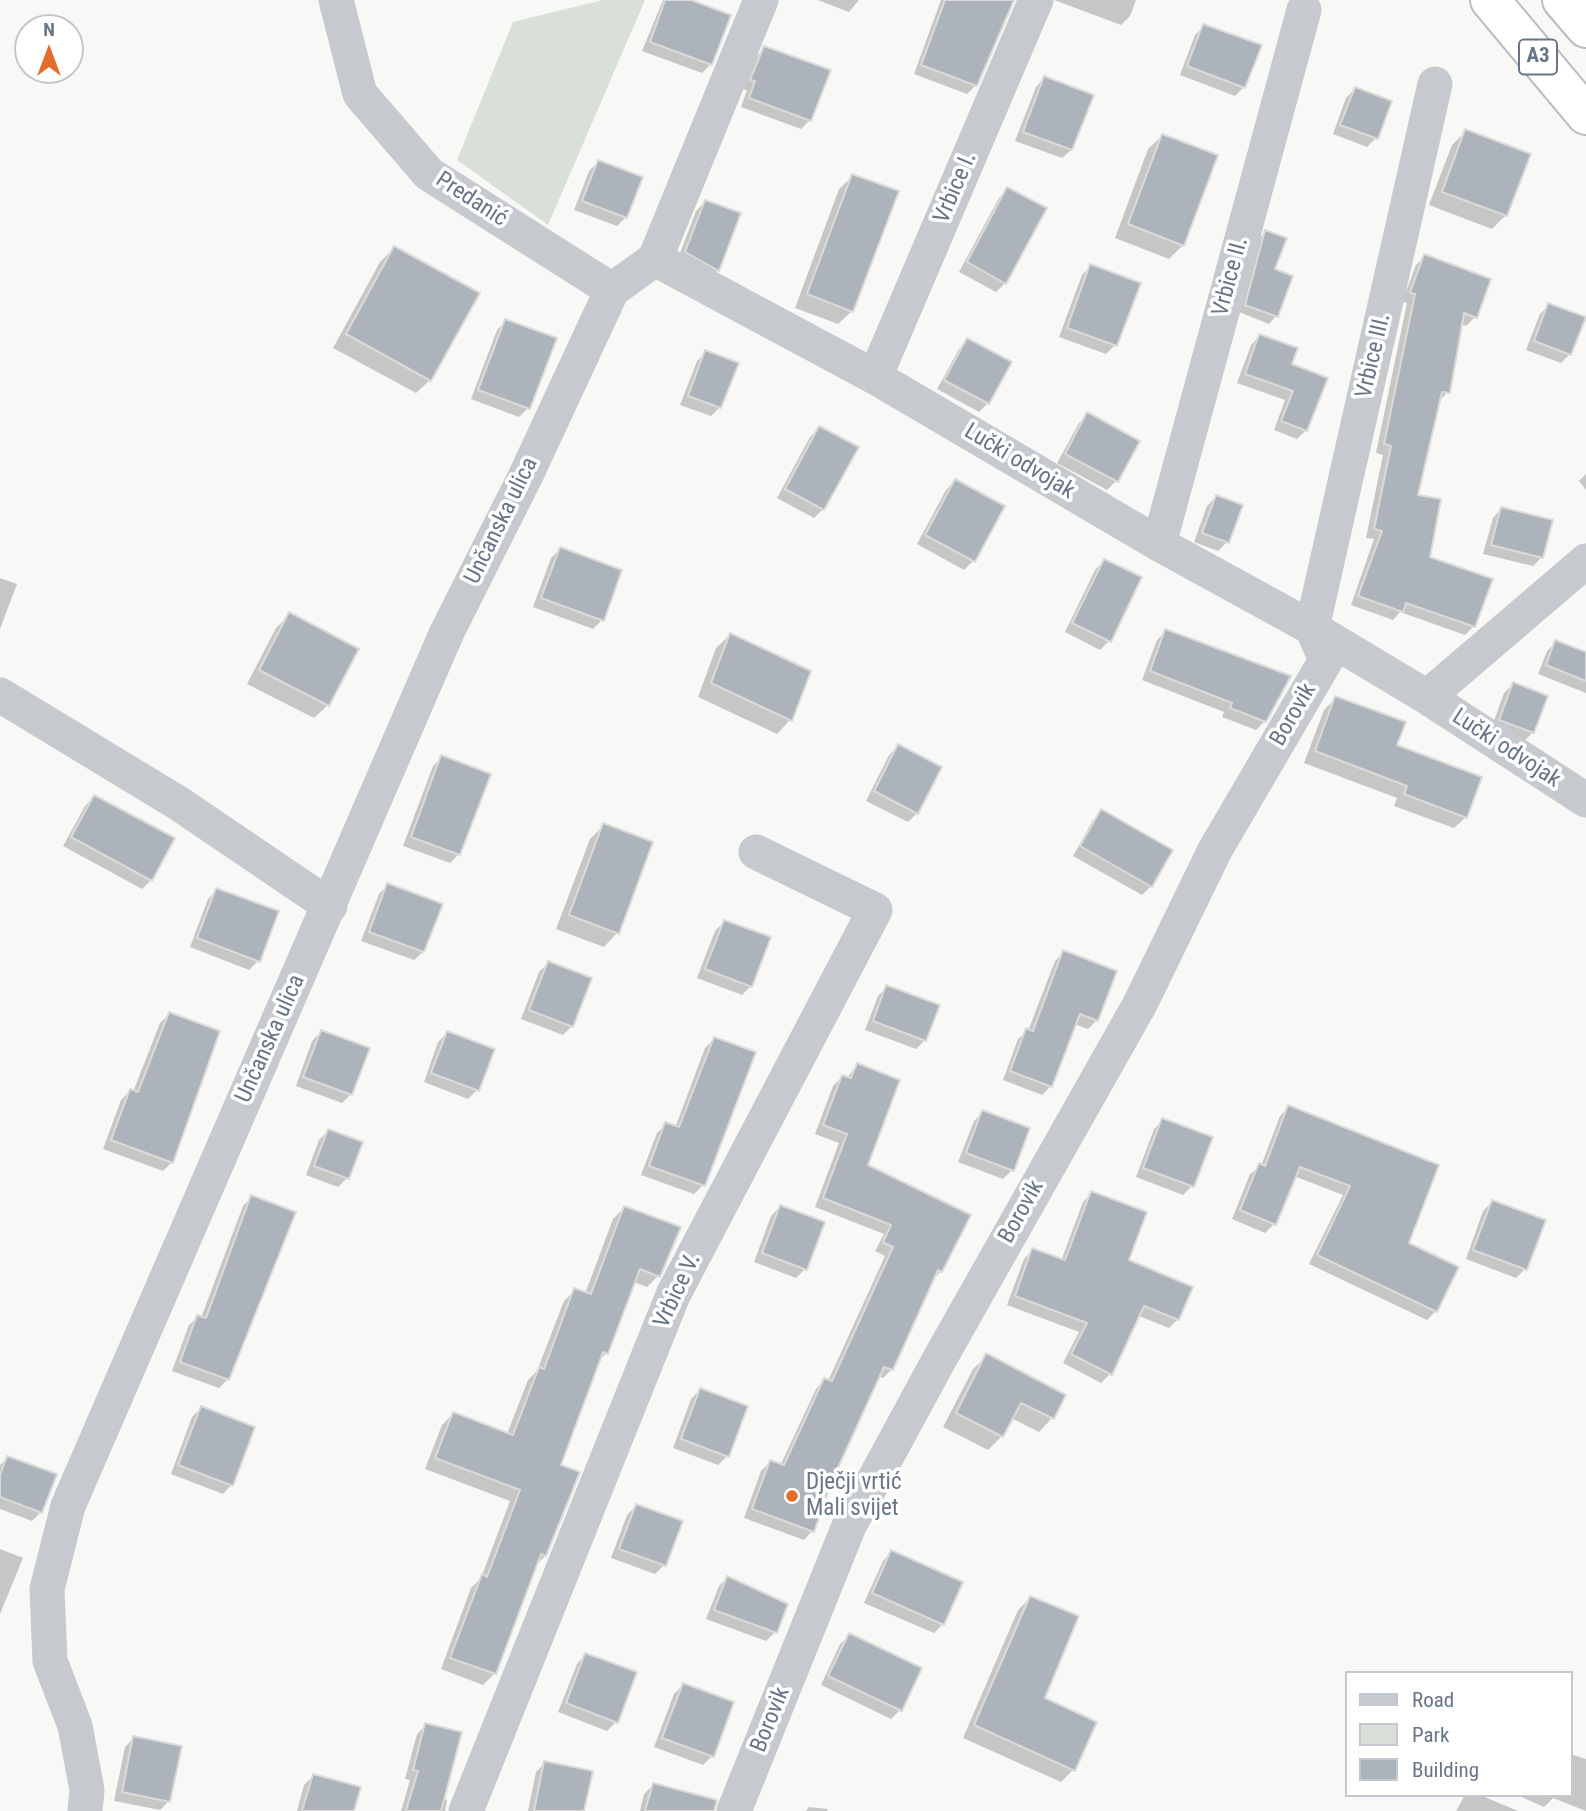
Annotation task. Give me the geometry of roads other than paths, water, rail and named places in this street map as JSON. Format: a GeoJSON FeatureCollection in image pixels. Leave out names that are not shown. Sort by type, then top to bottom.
{"type":"FeatureCollection","features":[{"type":"Feature","properties":{"kind":"highway","name":"A3"},"geometry":{"type":"LineString","coordinates":[[1490,0],[1586,115]]}},
{"type":"Feature","properties":{"kind":"highway","name":"A3"},"geometry":{"type":"LineString","coordinates":[[1562,0],[1586,28]]}},
{"type":"Feature","properties":{"kind":"street","name":"Predanić"},"geometry":{"type":"LineString","coordinates":[[336,0],[360,94],[429,174],[612,290]]}},
{"type":"Feature","properties":{"kind":"street"},"geometry":{"type":"LineString","coordinates":[[612,290],[655,259],[761,0]]}},
{"type":"Feature","properties":{"kind":"street","name":"Vrbice I."},"geometry":{"type":"LineString","coordinates":[[875,377],[1036,0]]}},
{"type":"Feature","properties":{"kind":"street","name":"Vrbice II."},"geometry":{"type":"LineString","coordinates":[[1158,544],[1304,10]]}},
{"type":"Feature","properties":{"kind":"street","name":"Vrbice III."},"geometry":{"type":"LineString","coordinates":[[1312,628],[1435,84]]}},
{"type":"Feature","properties":{"kind":"street","name":"Lučki odvojak"},"geometry":{"type":"LineString","coordinates":[[655,259],[875,377],[1158,544],[1312,628],[1427,697],[1586,800]]}},
{"type":"Feature","properties":{"kind":"street","name":"Unčanska ulica"},"geometry":{"type":"LineString","coordinates":[[85,1811],[87,1790],[75,1726],[50,1661],[47,1589],[68,1506],[447,632],[526,475],[612,290]]}},
{"type":"Feature","properties":{"kind":"street","name":"Lučki odvojak"},"geometry":{"type":"LineString","coordinates":[[1427,697],[1586,561]]}},
{"type":"Feature","properties":{"kind":"street","name":"Borovik"},"geometry":{"type":"LineString","coordinates":[[734,1811],[849,1526],[939,1360],[1140,1004],[1215,850],[1326,660],[1312,628]]}},
{"type":"Feature","properties":{"kind":"street"},"geometry":{"type":"LineString","coordinates":[[0,695],[178,803],[330,906]]}},
{"type":"Feature","properties":{"kind":"street","name":"Vrbice V."},"geometry":{"type":"LineString","coordinates":[[466,1811],[673,1295],[875,910],[755,852]]}},
{"type":"Feature","properties":{"kind":"place","name":"Dječji vrtić Mali svijet"},"geometry":{"type":"Point","coordinates":[792,1496]}}]}
